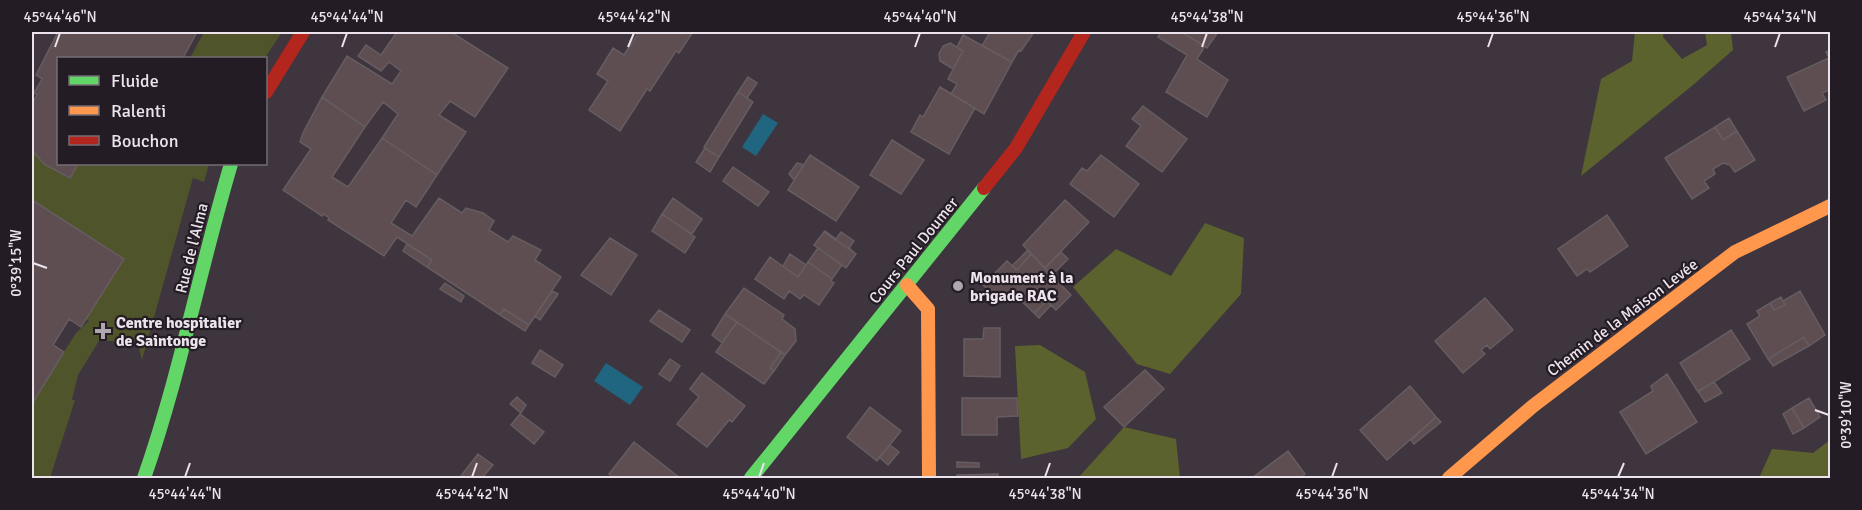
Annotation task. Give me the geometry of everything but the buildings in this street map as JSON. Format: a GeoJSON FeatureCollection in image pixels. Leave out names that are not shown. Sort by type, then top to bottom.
{"type":"FeatureCollection","features":[{"type":"Feature","properties":{"kind":"street"},"geometry":{"type":"LineString","coordinates":[[267,90],[303,32]]}},
{"type":"Feature","properties":{"kind":"street","name":"Cours Paul Doumer"},"geometry":{"type":"LineString","coordinates":[[751,478],[1016,148],[1084,32]]}},
{"type":"Feature","properties":{"kind":"street","name":"Rue de l'Alma"},"geometry":{"type":"LineString","coordinates":[[144,478],[161,429],[215,217],[231,165]]}},
{"type":"Feature","properties":{"kind":"street","name":"Chemin de la Maison Levée"},"geometry":{"type":"LineString","coordinates":[[1449,478],[1533,406],[1735,252],[1830,206]]}},
{"type":"Feature","properties":{"kind":"street"},"geometry":{"type":"LineString","coordinates":[[907,285],[928,309],[930,478]]}},
{"type":"Feature","properties":{"kind":"green space"},"geometry":{"type":"Polygon","coordinates":[[[204,32],[282,32],[266,57],[191,57],[204,32]]]}},
{"type":"Feature","properties":{"kind":"green space"},"geometry":{"type":"Polygon","coordinates":[[[1635,32],[1664,32],[1663,37],[1682,59],[1707,45],[1705,32],[1731,32],[1733,50],[1581,176],[1601,79],[1632,61],[1635,32]]]}},
{"type":"Feature","properties":{"kind":"green space"},"geometry":{"type":"Polygon","coordinates":[[[32,100],[57,114],[57,165],[209,165],[204,182],[193,178],[142,360],[137,341],[99,341],[78,375],[72,400],[75,400],[50,478],[32,478],[32,402],[76,333],[89,321],[32,298],[32,100]]]}},
{"type":"Feature","properties":{"kind":"green space"},"geometry":{"type":"Polygon","coordinates":[[[1205,223],[1244,238],[1241,294],[1170,374],[1137,364],[1073,287],[1116,249],[1171,276],[1205,223]]]}},
{"type":"Feature","properties":{"kind":"green space"},"geometry":{"type":"Polygon","coordinates":[[[1040,345],[1085,372],[1096,419],[1068,448],[1021,459],[1015,346],[1040,345]]]}},
{"type":"Feature","properties":{"kind":"green space"},"geometry":{"type":"Polygon","coordinates":[[[1124,427],[1176,439],[1180,478],[1078,478],[1124,427]]]}},
{"type":"Feature","properties":{"kind":"green space"},"geometry":{"type":"Polygon","coordinates":[[[1830,440],[1830,478],[1759,478],[1772,449],[1813,453],[1830,440]]]}},
{"type":"Feature","properties":{"kind":"water"},"geometry":{"type":"Polygon","coordinates":[[[763,114],[778,123],[756,156],[742,147],[763,114]]]}},
{"type":"Feature","properties":{"kind":"water"},"geometry":{"type":"Polygon","coordinates":[[[606,363],[643,387],[630,405],[594,381],[606,363]]]}},
{"type":"Feature","properties":{"kind":"traffic: fast"},"geometry":{"type":"LineString","coordinates":[[144,478],[179,361],[231,165]]}},
{"type":"Feature","properties":{"kind":"traffic: fast"},"geometry":{"type":"LineString","coordinates":[[751,478],[984,188]]}},
{"type":"Feature","properties":{"kind":"traffic: slow"},"geometry":{"type":"LineString","coordinates":[[1449,478],[1533,406],[1735,252],[1830,206]]}},
{"type":"Feature","properties":{"kind":"traffic: slow"},"geometry":{"type":"LineString","coordinates":[[907,285],[928,309],[929,478]]}},
{"type":"Feature","properties":{"kind":"traffic: jam"},"geometry":{"type":"LineString","coordinates":[[267,90],[303,32]]}},
{"type":"Feature","properties":{"kind":"traffic: jam"},"geometry":{"type":"LineString","coordinates":[[984,188],[1016,148],[1084,32]]}},
{"type":"Feature","properties":{"kind":"place","name":"Monument à la brigade RAC"},"geometry":{"type":"Point","coordinates":[958,286]}},
{"type":"Feature","properties":{"kind":"place","name":"Centre hospitalier de Saintonge"},"geometry":{"type":"Point","coordinates":[103,331]}}]}
